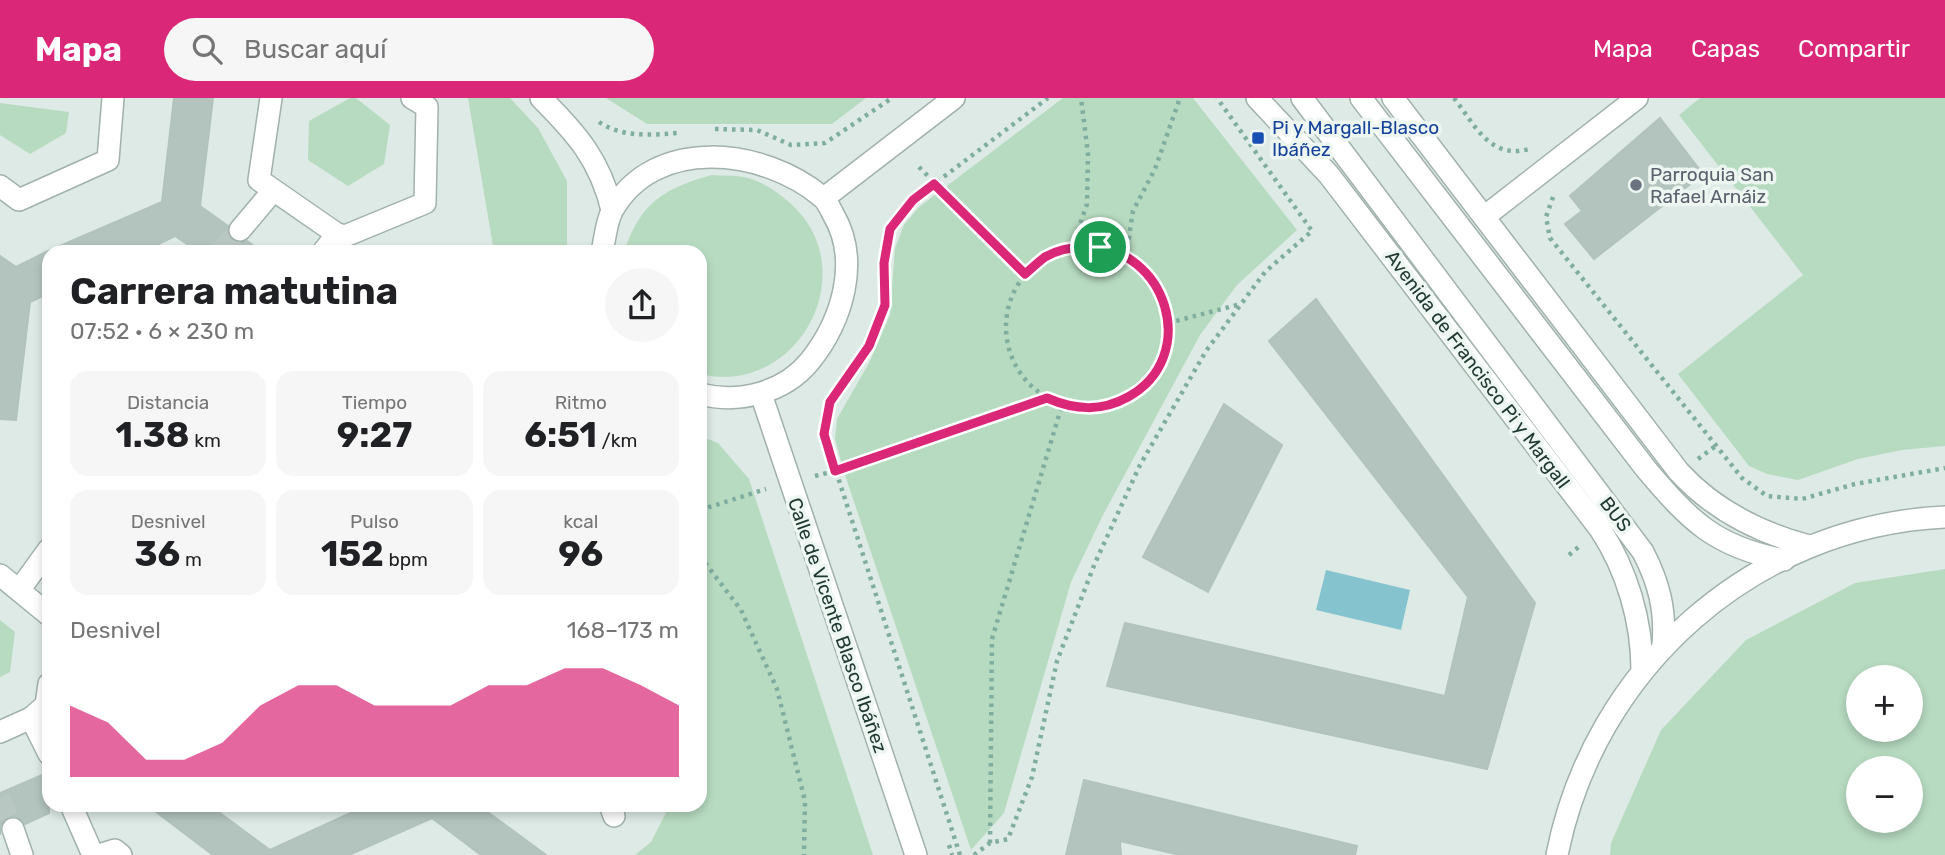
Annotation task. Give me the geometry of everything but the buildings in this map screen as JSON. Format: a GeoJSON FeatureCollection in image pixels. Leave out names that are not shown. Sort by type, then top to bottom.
{"type":"FeatureCollection","features":[{"type":"Feature","properties":{"kind":"street"},"geometry":{"type":"LineString","coordinates":[[0,186],[19,200],[108,160],[113,98]]}},
{"type":"Feature","properties":{"kind":"street"},"geometry":{"type":"LineString","coordinates":[[271,98],[259,180],[272,192],[337,234],[345,236],[425,203],[427,107],[412,98]]}},
{"type":"Feature","properties":{"kind":"street"},"geometry":{"type":"LineString","coordinates":[[541,98],[579,137],[606,185],[612,210]]}},
{"type":"Feature","properties":{"kind":"street"},"geometry":{"type":"LineString","coordinates":[[824,198],[954,98]]}},
{"type":"Feature","properties":{"kind":"street","name":"Avenida de Francisco Pi y Margall"},"geometry":{"type":"LineString","coordinates":[[1256,98],[1329,175],[1613,548],[1635,611],[1642,644],[1642,670]]}},
{"type":"Feature","properties":{"kind":"street","name":"BUS"},"geometry":{"type":"LineString","coordinates":[[1302,98],[1633,536],[1653,572],[1663,600],[1663,645]]}},
{"type":"Feature","properties":{"kind":"street"},"geometry":{"type":"LineString","coordinates":[[1361,98],[1646,469],[1683,513],[1724,542],[1762,556],[1784,560]]}},
{"type":"Feature","properties":{"kind":"street"},"geometry":{"type":"LineString","coordinates":[[1394,98],[1679,472],[1698,492],[1755,528],[1809,546]]}},
{"type":"Feature","properties":{"kind":"street"},"geometry":{"type":"LineString","coordinates":[[1484,217],[1637,98]]}},
{"type":"Feature","properties":{"kind":"street"},"geometry":{"type":"LineString","coordinates":[[604,245],[612,210],[633,184],[663,164],[699,157],[734,158],[776,169],[824,198],[841,227],[848,266],[840,307],[825,342],[797,376],[761,394],[718,399],[707,396]]}},
{"type":"Feature","properties":{"kind":"street"},"geometry":{"type":"LineString","coordinates":[[240,230],[272,192]]}},
{"type":"Feature","properties":{"kind":"street"},"geometry":{"type":"LineString","coordinates":[[328,245],[337,234]]}},
{"type":"Feature","properties":{"kind":"street","name":"Calle de Vicente Blasco Ibáñez"},"geometry":{"type":"LineString","coordinates":[[761,394],[916,855]]}},
{"type":"Feature","properties":{"kind":"street"},"geometry":{"type":"LineString","coordinates":[[1557,855],[1564,819],[1590,753],[1642,670],[1663,645],[1707,605],[1809,546],[1848,532],[1916,518],[1945,516]]}},
{"type":"Feature","properties":{"kind":"street"},"geometry":{"type":"LineString","coordinates":[[20,589],[42,559]]}},
{"type":"Feature","properties":{"kind":"street"},"geometry":{"type":"LineString","coordinates":[[0,575],[42,609]]}},
{"type":"Feature","properties":{"kind":"street"},"geometry":{"type":"LineString","coordinates":[[0,732],[31,718],[42,708]]}},
{"type":"Feature","properties":{"kind":"street"},"geometry":{"type":"LineString","coordinates":[[31,718],[42,740]]}},
{"type":"Feature","properties":{"kind":"street"},"geometry":{"type":"LineString","coordinates":[[74,812],[93,855]]}},
{"type":"Feature","properties":{"kind":"street"},"geometry":{"type":"LineString","coordinates":[[13,829],[22,855]]}},
{"type":"Feature","properties":{"kind":"street"},"geometry":{"type":"LineString","coordinates":[[99,855],[115,850],[121,855]]}},
{"type":"Feature","properties":{"kind":"path"},"geometry":{"type":"LineString","coordinates":[[703,130],[757,131],[791,145],[825,143],[892,98]]}},
{"type":"Feature","properties":{"kind":"path"},"geometry":{"type":"LineString","coordinates":[[960,855],[824,434],[830,402],[869,346],[885,305],[884,263],[890,229],[913,200],[1048,98]]}},
{"type":"Feature","properties":{"kind":"path"},"geometry":{"type":"LineString","coordinates":[[1072,247],[1087,204],[1088,154],[1081,98]]}},
{"type":"Feature","properties":{"kind":"path"},"geometry":{"type":"LineString","coordinates":[[1126,256],[1133,211],[1155,169],[1180,98]]}},
{"type":"Feature","properties":{"kind":"path"},"geometry":{"type":"LineString","coordinates":[[974,855],[990,843],[1008,839],[1032,777],[1057,661],[1095,563],[1140,465],[1206,351],[1265,272],[1312,231],[1217,98]]}},
{"type":"Feature","properties":{"kind":"path"},"geometry":{"type":"LineString","coordinates":[[1454,98],[1492,146],[1510,152],[1528,149],[1549,135],[1564,154]]}},
{"type":"Feature","properties":{"kind":"path"},"geometry":{"type":"LineString","coordinates":[[589,115],[609,129],[639,136],[690,132]]}},
{"type":"Feature","properties":{"kind":"path"},"geometry":{"type":"LineString","coordinates":[[919,167],[1025,274]]}},
{"type":"Feature","properties":{"kind":"path"},"geometry":{"type":"LineString","coordinates":[[1554,193],[1546,217],[1550,238],[1742,478],[1767,496],[1802,499],[1855,484],[1945,468]]}},
{"type":"Feature","properties":{"kind":"path"},"geometry":{"type":"LineString","coordinates":[[1072,247],[1100,247],[1126,256],[1148,272],[1163,296],[1168,323],[1166,349],[1155,372],[1137,392],[1114,404],[1088,409],[1062,405],[1028,384],[1014,364],[1006,342],[1006,317],[1012,294],[1025,274],[1046,257],[1072,247]]}},
{"type":"Feature","properties":{"kind":"path"},"geometry":{"type":"LineString","coordinates":[[1168,323],[1241,304]]}},
{"type":"Feature","properties":{"kind":"path"},"geometry":{"type":"LineString","coordinates":[[807,476],[835,471],[1047,398]]}},
{"type":"Feature","properties":{"kind":"path"},"geometry":{"type":"LineString","coordinates":[[990,843],[992,639],[1062,405]]}},
{"type":"Feature","properties":{"kind":"path"},"geometry":{"type":"LineString","coordinates":[[707,508],[775,486]]}},
{"type":"Feature","properties":{"kind":"path"},"geometry":{"type":"LineString","coordinates":[[707,565],[741,610],[777,689],[804,801],[804,855]]}},
{"type":"Feature","properties":{"kind":"path"},"geometry":{"type":"LineString","coordinates":[[948,845],[952,855]]}},
{"type":"Feature","properties":{"kind":"green space"},"geometry":{"type":"Polygon","coordinates":[[[350,98],[356,98],[390,125],[384,164],[348,186],[308,160],[309,121],[350,98]]]}},
{"type":"Feature","properties":{"kind":"green space"},"geometry":{"type":"Polygon","coordinates":[[[468,98],[510,98],[538,128],[567,181],[567,245],[493,245],[468,98]]]}},
{"type":"Feature","properties":{"kind":"green space"},"geometry":{"type":"Polygon","coordinates":[[[606,98],[866,98],[832,124],[647,124],[606,98]]]}},
{"type":"Feature","properties":{"kind":"green space"},"geometry":{"type":"Polygon","coordinates":[[[1063,98],[1193,98],[1297,230],[1237,285],[1200,335],[1103,515],[1071,582],[1004,813],[971,850],[843,469],[835,439],[837,419],[869,363],[890,315],[895,248],[904,225],[919,207],[1063,98]]]}},
{"type":"Feature","properties":{"kind":"green space"},"geometry":{"type":"Polygon","coordinates":[[[1700,98],[1945,98],[1945,446],[1902,450],[1858,459],[1798,480],[1767,474],[1749,466],[1678,374],[1803,275],[1679,115],[1700,98]]]}},
{"type":"Feature","properties":{"kind":"green space"},"geometry":{"type":"Polygon","coordinates":[[[0,103],[69,112],[66,133],[30,154],[0,135],[0,103]]]}},
{"type":"Feature","properties":{"kind":"green space"},"geometry":{"type":"Polygon","coordinates":[[[712,175],[736,176],[763,184],[790,203],[812,231],[822,261],[821,293],[810,323],[792,348],[766,367],[735,376],[707,374],[707,245],[626,245],[638,221],[656,200],[695,180],[712,175]]]}},
{"type":"Feature","properties":{"kind":"green space"},"geometry":{"type":"Polygon","coordinates":[[[707,439],[718,443],[749,479],[873,855],[635,855],[651,842],[666,812],[707,812],[707,439]]]}},
{"type":"Feature","properties":{"kind":"green space"},"geometry":{"type":"Polygon","coordinates":[[[1945,569],[1945,855],[1610,855],[1611,843],[1661,730],[1746,640],[1855,583],[1945,569]]]}},
{"type":"Feature","properties":{"kind":"green space"},"geometry":{"type":"Polygon","coordinates":[[[0,620],[15,632],[10,672],[0,677],[0,620]]]}},
{"type":"Feature","properties":{"kind":"water"},"geometry":{"type":"Polygon","coordinates":[[[1326,570],[1410,590],[1401,630],[1316,610],[1326,570]]]}},
{"type":"Feature","properties":{"kind":"tunnel"},"geometry":{"type":"LineString","coordinates":[[226,245],[240,230]]}},
{"type":"Feature","properties":{"kind":"tunnel"},"geometry":{"type":"LineString","coordinates":[[0,798],[13,829]]}},
{"type":"Feature","properties":{"kind":"place","name":"Pi y Margall-Blasco Ibáñez"},"geometry":{"type":"Point","coordinates":[1258,138]}},
{"type":"Feature","properties":{"kind":"place","name":"Parroquia San Rafael Arnáiz"},"geometry":{"type":"Point","coordinates":[1636,185]}},
{"type":"Feature","properties":{"kind":"route"},"geometry":{"type":"LineString","coordinates":[[934,184],[1025,274],[1046,257],[1072,247],[1100,247],[1126,256],[1148,272],[1163,296],[1168,323],[1166,349],[1155,372],[1137,392],[1114,404],[1088,409],[1062,405],[1047,398],[835,471],[824,434],[830,402],[869,346],[885,305],[884,263],[890,229],[913,200],[934,184]]}}]}
